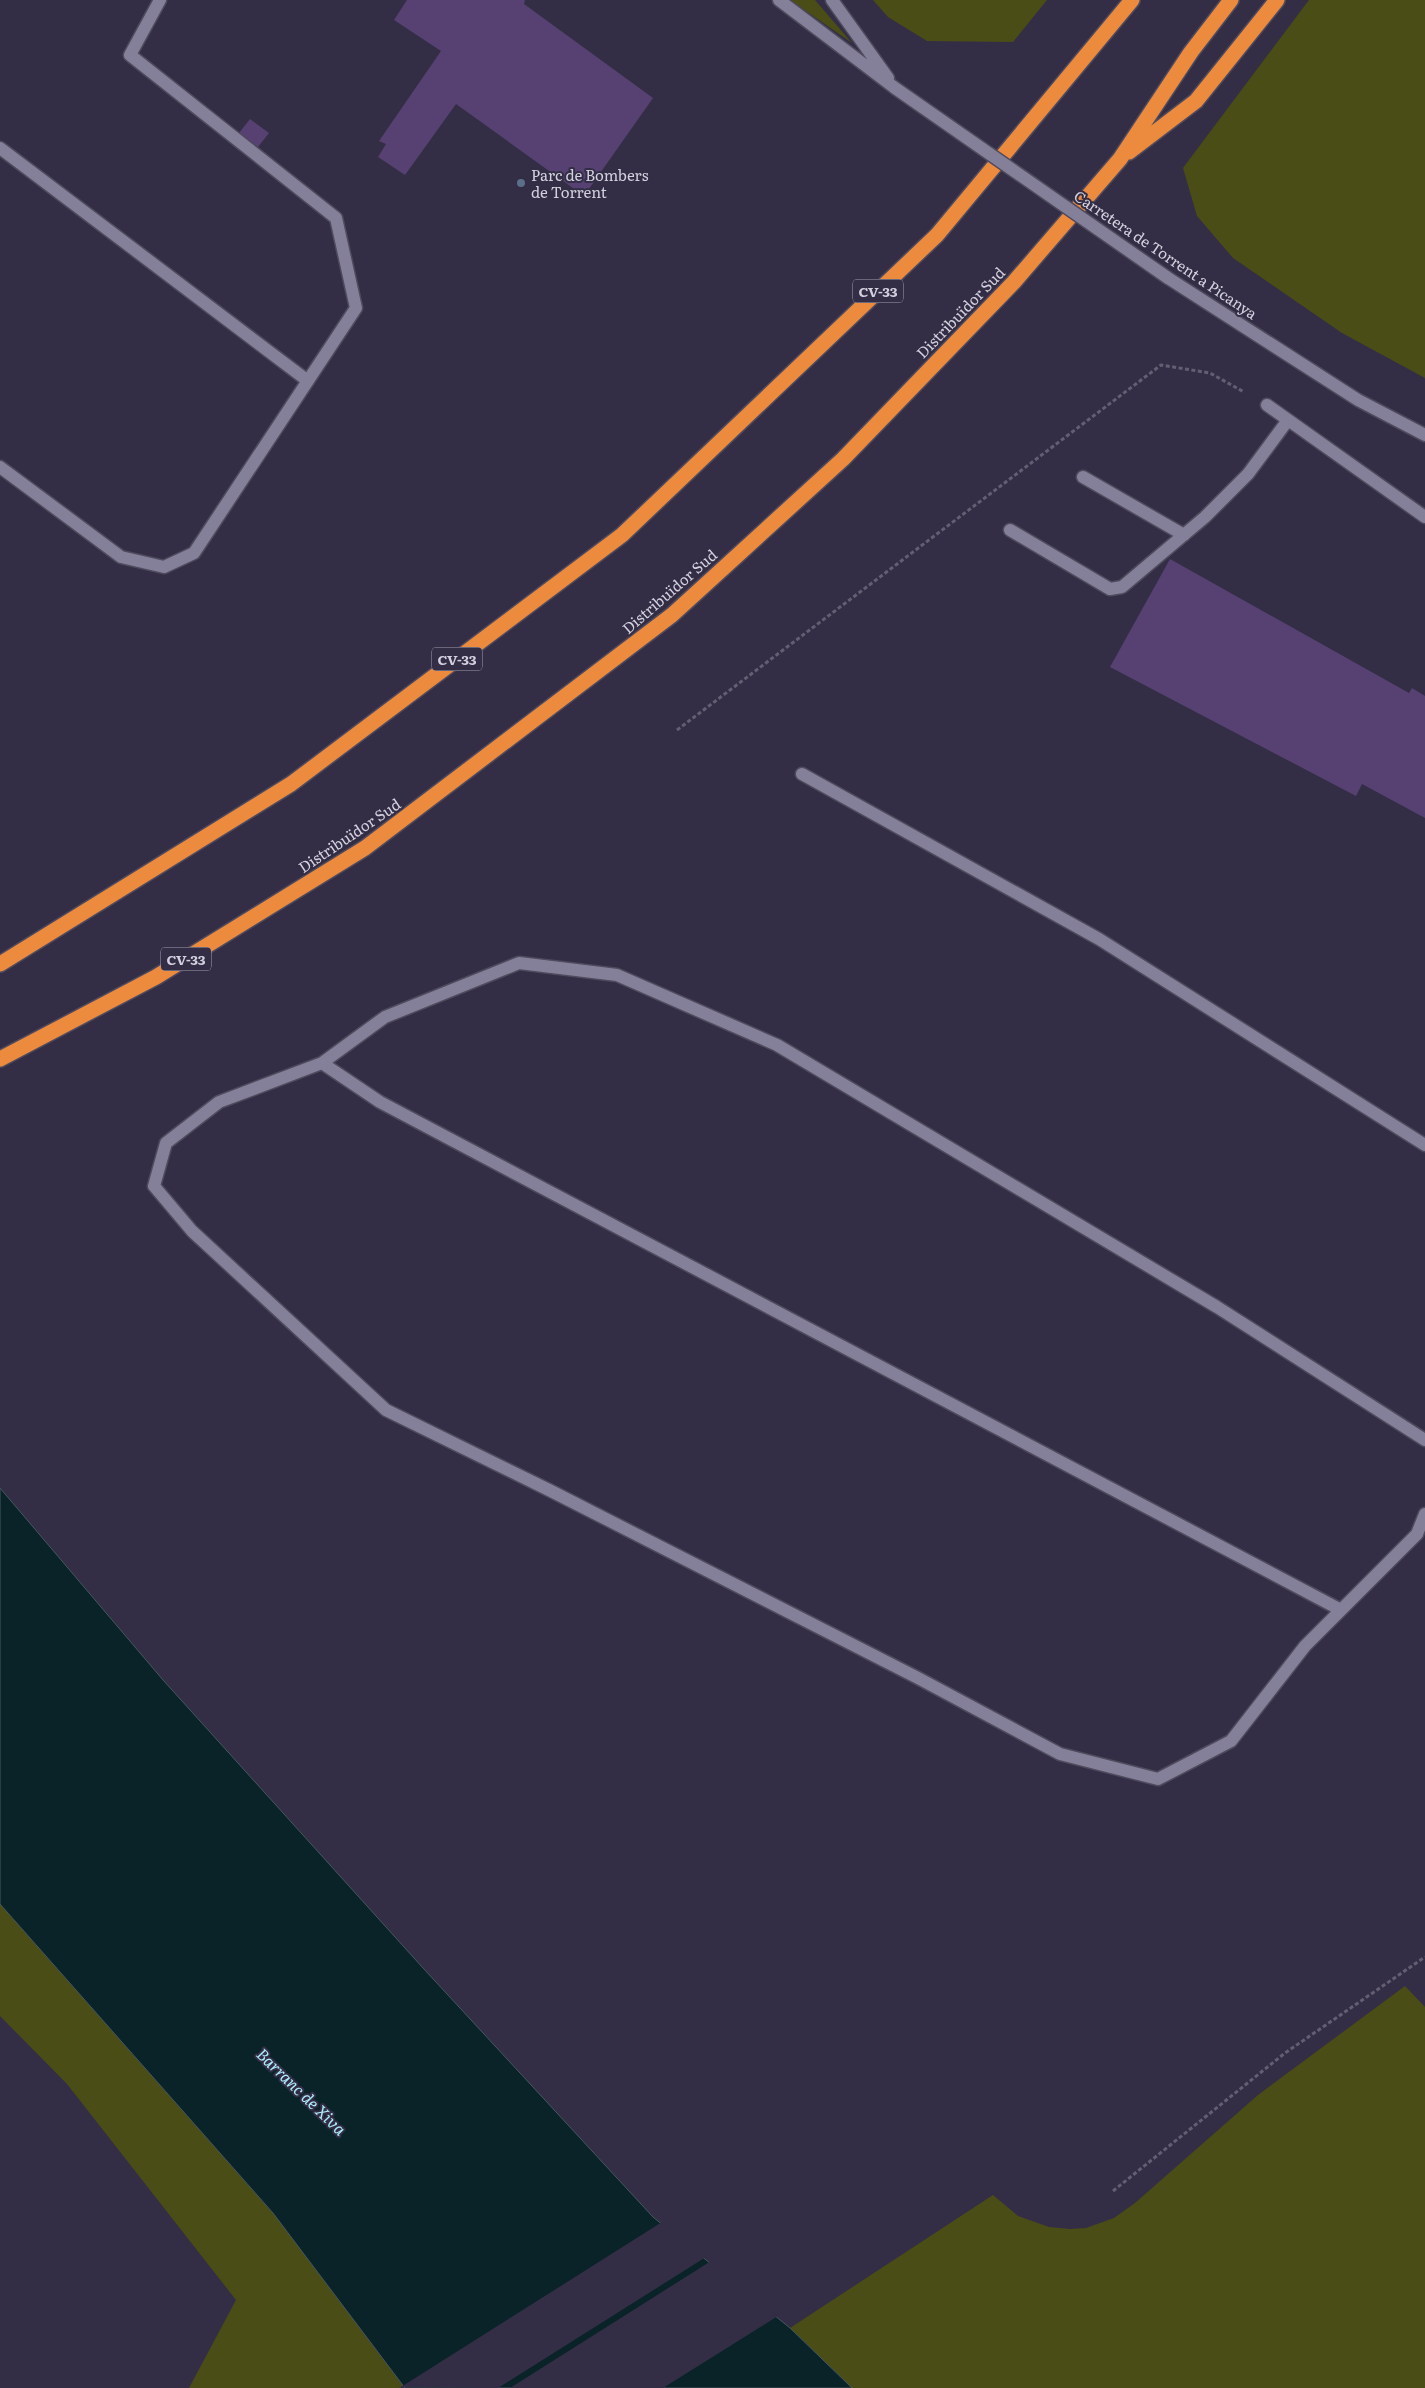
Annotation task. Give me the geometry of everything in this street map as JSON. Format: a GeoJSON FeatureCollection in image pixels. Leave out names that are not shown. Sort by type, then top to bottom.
{"type":"FeatureCollection","features":[{"type":"Feature","properties":{"kind":"highway"},"geometry":{"type":"LineString","coordinates":[[1112,24],[1121,0]]}},
{"type":"Feature","properties":{"kind":"highway","name":"CV-33"},"geometry":{"type":"LineString","coordinates":[[0,964],[291,784],[622,535],[936,235],[1132,0]]}},
{"type":"Feature","properties":{"kind":"highway","name":"Distribuïdor Sud"},"geometry":{"type":"LineString","coordinates":[[0,1059],[156,977],[365,848],[672,615],[850,452],[1014,282],[1120,159],[1191,52],[1231,0]]}},
{"type":"Feature","properties":{"kind":"highway"},"geometry":{"type":"LineString","coordinates":[[1120,159],[1196,101],[1276,0]]}},
{"type":"Feature","properties":{"kind":"street"},"geometry":{"type":"LineString","coordinates":[[0,467],[121,556],[164,567],[194,553],[356,308],[336,218],[130,55],[160,0]]}},
{"type":"Feature","properties":{"kind":"street","name":"Carretera de Torrent a Picanya"},"geometry":{"type":"LineString","coordinates":[[779,0],[895,88],[1168,278],[1358,400],[1425,435]]}},
{"type":"Feature","properties":{"kind":"street","name":"Carretera de Torrent a Picanya"},"geometry":{"type":"LineString","coordinates":[[832,0],[895,88]]}},
{"type":"Feature","properties":{"kind":"street"},"geometry":{"type":"LineString","coordinates":[[0,148],[308,381]]}},
{"type":"Feature","properties":{"kind":"street"},"geometry":{"type":"LineString","coordinates":[[1267,405],[1425,517]]}},
{"type":"Feature","properties":{"kind":"street"},"geometry":{"type":"LineString","coordinates":[[1010,530],[1110,589],[1122,587],[1206,517],[1248,474],[1288,420]]}},
{"type":"Feature","properties":{"kind":"street"},"geometry":{"type":"LineString","coordinates":[[1083,477],[1184,535]]}},
{"type":"Feature","properties":{"kind":"street"},"geometry":{"type":"LineString","coordinates":[[802,774],[1099,939],[1425,1145]]}},
{"type":"Feature","properties":{"kind":"street"},"geometry":{"type":"LineString","coordinates":[[1425,1440],[1217,1307],[777,1045],[617,975],[519,963],[385,1017],[322,1063],[219,1102],[166,1142],[154,1186],[192,1231],[386,1410],[551,1491],[918,1678],[1060,1754],[1158,1779],[1231,1741],[1305,1646],[1417,1534],[1425,1514]]}},
{"type":"Feature","properties":{"kind":"street"},"geometry":{"type":"LineString","coordinates":[[322,1063],[380,1102],[1342,1610]]}},
{"type":"Feature","properties":{"kind":"path"},"geometry":{"type":"LineString","coordinates":[[677,730],[1161,365],[1210,373],[1267,405]]}},
{"type":"Feature","properties":{"kind":"path"},"geometry":{"type":"LineString","coordinates":[[1113,2191],[1286,2053],[1425,1957]]}},
{"type":"Feature","properties":{"kind":"shaded area"},"geometry":{"type":"Polygon","coordinates":[[[791,0],[815,0],[852,43],[796,4],[791,0]]]}},
{"type":"Feature","properties":{"kind":"shaded area"},"geometry":{"type":"Polygon","coordinates":[[[873,0],[1047,0],[1013,42],[927,41],[888,17],[873,0]]]}},
{"type":"Feature","properties":{"kind":"shaded area"},"geometry":{"type":"Polygon","coordinates":[[[1309,0],[1425,0],[1425,378],[1342,333],[1233,258],[1197,216],[1183,168],[1309,0]]]}},
{"type":"Feature","properties":{"kind":"shaded area"},"geometry":{"type":"Polygon","coordinates":[[[0,1904],[278,2219],[403,2386],[399,2388],[189,2388],[236,2300],[67,2084],[0,2016],[0,1904]]]}},
{"type":"Feature","properties":{"kind":"shaded area"},"geometry":{"type":"Polygon","coordinates":[[[1405,1986],[1425,2007],[1425,2388],[852,2388],[790,2328],[993,2195],[1018,2216],[1049,2227],[1086,2228],[1114,2218],[1135,2203],[1258,2095],[1405,1986]]]}},
{"type":"Feature","properties":{"kind":"water","name":"Barranc de Xiva"},"geometry":{"type":"Polygon","coordinates":[[[0,1488],[163,1680],[423,1968],[653,2217],[790,2328],[852,2388],[405,2388],[273,2213],[0,1904],[0,1488]]]}},
{"type":"Feature","properties":{"kind":"pier"},"geometry":{"type":"Polygon","coordinates":[[[662,2222],[706,2257],[498,2388],[401,2387],[662,2222]]]}},
{"type":"Feature","properties":{"kind":"pier"},"geometry":{"type":"Polygon","coordinates":[[[711,2261],[778,2316],[663,2388],[510,2388],[711,2261]]]}},
{"type":"Feature","properties":{"kind":"building"},"geometry":{"type":"Polygon","coordinates":[[[407,0],[525,0],[524,4],[653,98],[584,196],[456,104],[405,175],[378,157],[386,144],[379,141],[441,51],[394,20],[407,0]]]}},
{"type":"Feature","properties":{"kind":"building"},"geometry":{"type":"Polygon","coordinates":[[[250,119],[269,133],[258,147],[239,133],[250,119]]]}},
{"type":"Feature","properties":{"kind":"building"},"geometry":{"type":"Polygon","coordinates":[[[1170,559],[1409,693],[1412,688],[1425,696],[1425,818],[1362,784],[1356,796],[1110,667],[1170,559]]]}},
{"type":"Feature","properties":{"kind":"place","name":"Parc de Bombers de Torrent"},"geometry":{"type":"Point","coordinates":[521,183]}}]}
